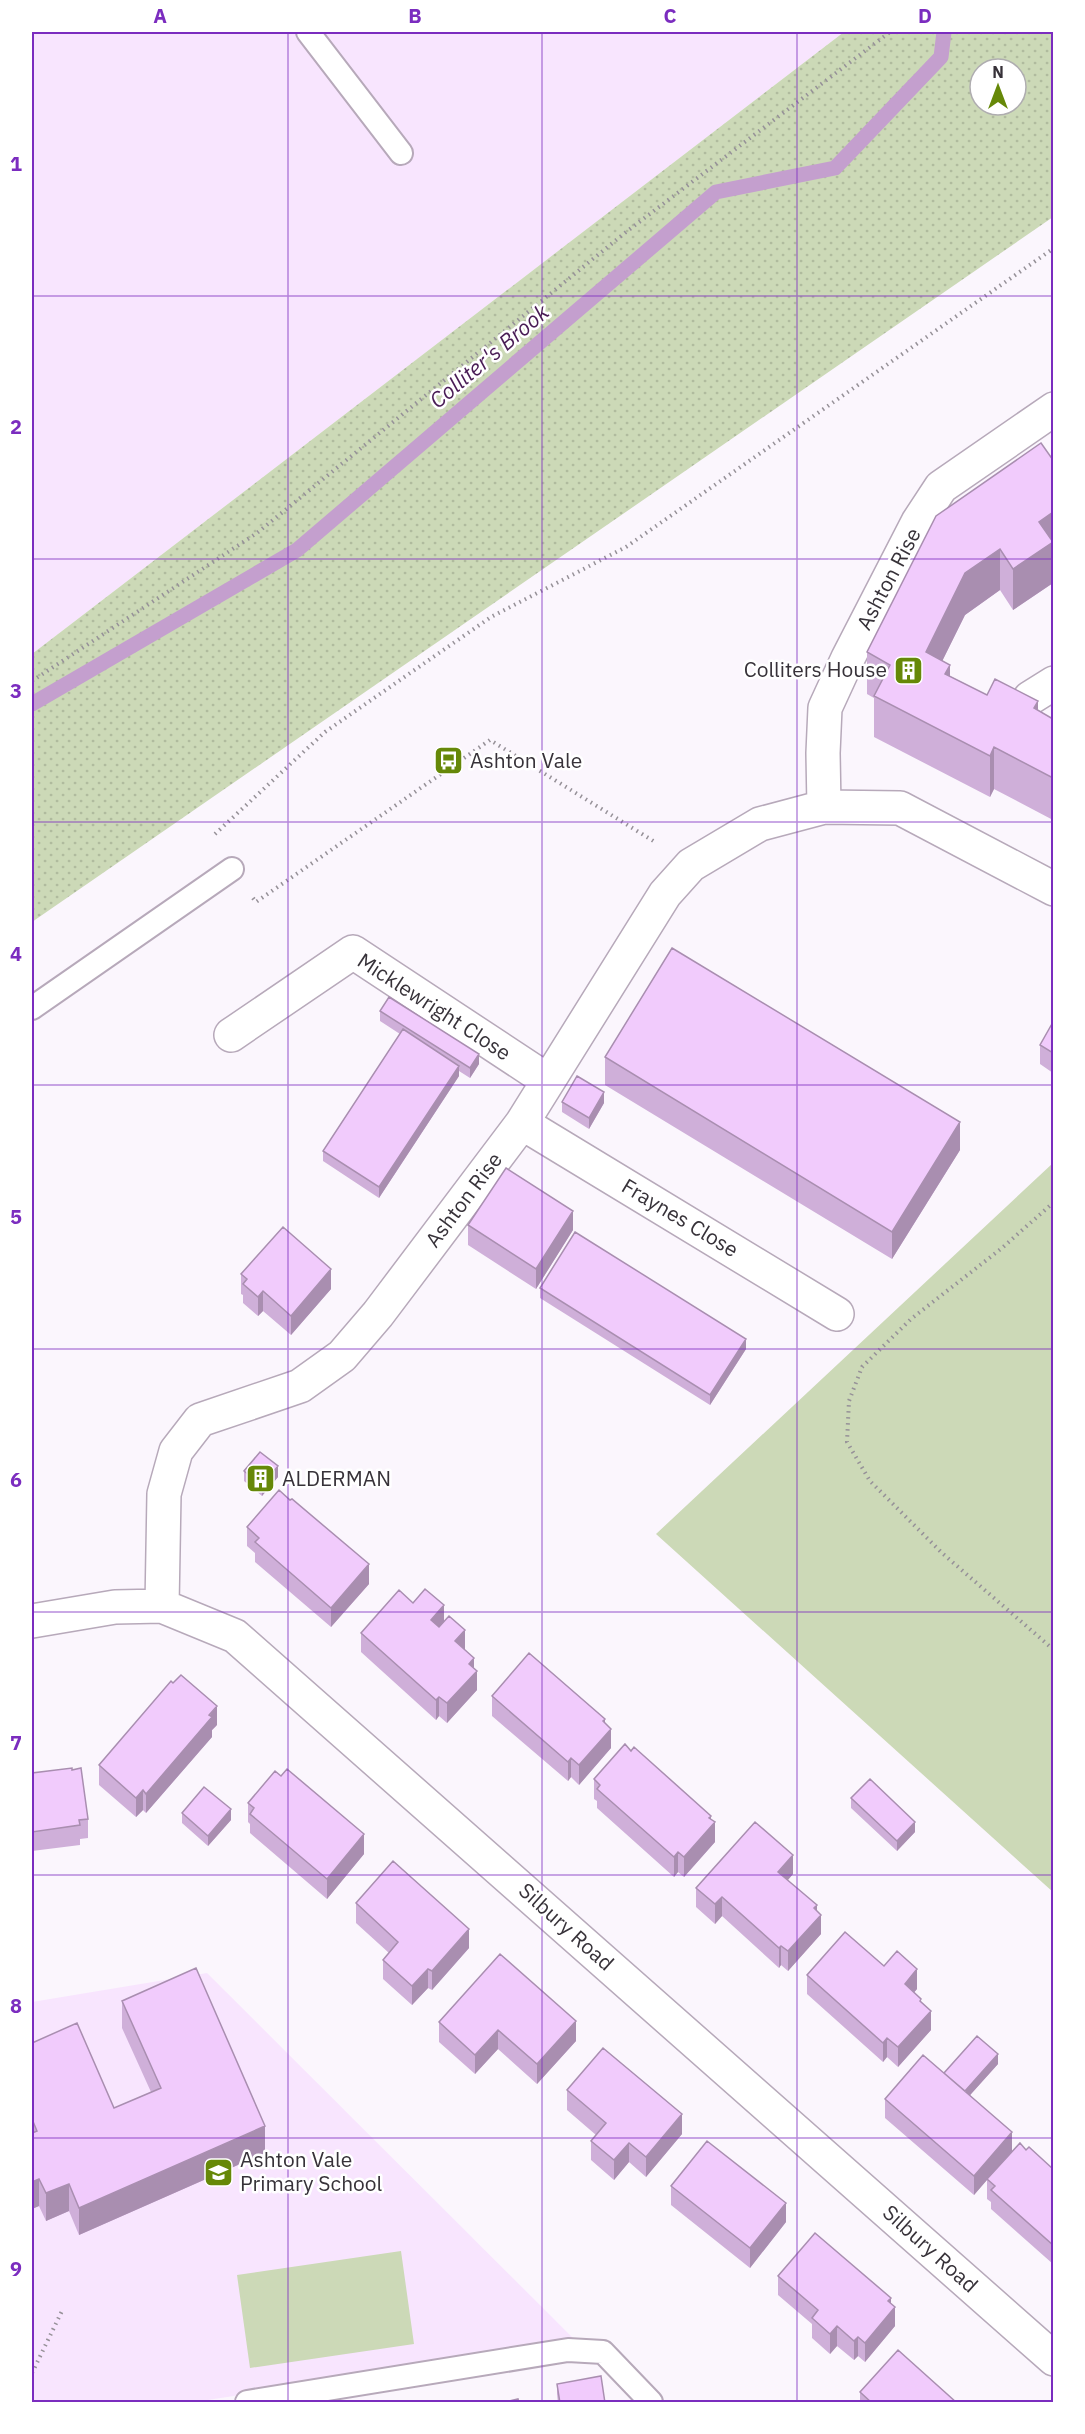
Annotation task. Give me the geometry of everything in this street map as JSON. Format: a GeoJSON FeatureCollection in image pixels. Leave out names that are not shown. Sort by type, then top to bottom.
{"type":"FeatureCollection","features":[{"type":"Feature","properties":{"kind":"street","name":"Ashton Rise"},"geometry":{"type":"LineString","coordinates":[[824,807],[825,708],[918,522],[941,487],[1053,409]]}},
{"type":"Feature","properties":{"kind":"street"},"geometry":{"type":"LineString","coordinates":[[987,454],[1006,482]]}},
{"type":"Feature","properties":{"kind":"street","name":"Ashton Rise"},"geometry":{"type":"LineString","coordinates":[[162,1606],[164,1494],[176,1450],[200,1420],[300,1386],[342,1356],[378,1314],[522,1123],[665,894],[691,865],[760,824],[824,807],[900,808],[1053,890]]}},
{"type":"Feature","properties":{"kind":"street","name":"Micklewright Close"},"geometry":{"type":"LineString","coordinates":[[231,1035],[353,952],[547,1080]]}},
{"type":"Feature","properties":{"kind":"street","name":"Fraynes Close"},"geometry":{"type":"LineString","coordinates":[[522,1123],[837,1314]]}},
{"type":"Feature","properties":{"kind":"street","name":"Silbury Road"},"geometry":{"type":"LineString","coordinates":[[32,1621],[115,1607],[162,1606],[235,1636],[1053,2359]]}},
{"type":"Feature","properties":{"kind":"lane"},"geometry":{"type":"LineString","coordinates":[[308,32],[401,153]]}},
{"type":"Feature","properties":{"kind":"lane"},"geometry":{"type":"LineString","coordinates":[[32,1008],[232,869]]}},
{"type":"Feature","properties":{"kind":"lane"},"geometry":{"type":"LineString","coordinates":[[247,2403],[568,2350],[603,2352],[651,2403]]}},
{"type":"Feature","properties":{"kind":"path"},"geometry":{"type":"LineString","coordinates":[[32,681],[257,533],[626,232],[890,32]]}},
{"type":"Feature","properties":{"kind":"path"},"geometry":{"type":"LineString","coordinates":[[691,865],[490,740],[256,903],[211,838],[325,732],[491,617],[626,547],[1053,248]]}},
{"type":"Feature","properties":{"kind":"path"},"geometry":{"type":"LineString","coordinates":[[1053,1202],[1002,1248],[911,1319],[862,1367],[849,1401],[847,1442],[870,1481],[942,1553],[1053,1650]]}},
{"type":"Feature","properties":{"kind":"path"},"geometry":{"type":"LineString","coordinates":[[32,2373],[62,2311]]}},
{"type":"Feature","properties":{"kind":"shaded area"},"geometry":{"type":"Polygon","coordinates":[[[32,32],[844,32],[32,654],[32,32]]]}},
{"type":"Feature","properties":{"kind":"shaded area","name":"Ashton Vale Primary School"},"geometry":{"type":"Polygon","coordinates":[[[207,1973],[577,2342],[195,2402],[32,2402],[32,2002],[207,1973]]]}},
{"type":"Feature","properties":{"kind":"green space"},"geometry":{"type":"Polygon","coordinates":[[[844,32],[1053,32],[1053,217],[32,922],[32,654],[844,32]]]}},
{"type":"Feature","properties":{"kind":"green space"},"geometry":{"type":"Polygon","coordinates":[[[1053,1163],[1053,1892],[656,1534],[1053,1163]]]}},
{"type":"Feature","properties":{"kind":"green space"},"geometry":{"type":"Polygon","coordinates":[[[401,2251],[414,2344],[250,2368],[237,2275],[401,2251]]]}},
{"type":"Feature","properties":{"kind":"building"},"geometry":{"type":"Polygon","coordinates":[[[1041,443],[1053,460],[1053,512],[1039,522],[1053,542],[1013,569],[1000,549],[965,573],[926,652],[950,665],[945,674],[987,695],[995,679],[1038,701],[1034,708],[1053,719],[1053,778],[994,747],[990,756],[874,696],[890,665],[867,652],[936,516],[1041,443]]]}},
{"type":"Feature","properties":{"kind":"building"},"geometry":{"type":"Polygon","coordinates":[[[672,948],[960,1122],[892,1232],[605,1057],[672,948]]]}},
{"type":"Feature","properties":{"kind":"building"},"geometry":{"type":"Polygon","coordinates":[[[389,997],[479,1054],[470,1068],[380,1011],[389,997]]]}},
{"type":"Feature","properties":{"kind":"building"},"geometry":{"type":"Polygon","coordinates":[[[1053,1022],[1053,1053],[1040,1045],[1053,1022]]]}},
{"type":"Feature","properties":{"kind":"building"},"geometry":{"type":"Polygon","coordinates":[[[403,1029],[459,1066],[379,1187],[323,1151],[403,1029]]]}},
{"type":"Feature","properties":{"kind":"building"},"geometry":{"type":"Polygon","coordinates":[[[577,1076],[604,1092],[589,1118],[562,1102],[577,1076]]]}},
{"type":"Feature","properties":{"kind":"building"},"geometry":{"type":"Polygon","coordinates":[[[506,1168],[573,1211],[536,1269],[468,1225],[506,1168]]]}},
{"type":"Feature","properties":{"kind":"building"},"geometry":{"type":"Polygon","coordinates":[[[283,1227],[331,1269],[291,1316],[263,1291],[258,1297],[243,1284],[247,1279],[241,1274],[283,1227]]]}},
{"type":"Feature","properties":{"kind":"building"},"geometry":{"type":"Polygon","coordinates":[[[575,1232],[746,1339],[710,1395],[540,1288],[575,1232]]]}},
{"type":"Feature","properties":{"kind":"building"},"geometry":{"type":"Polygon","coordinates":[[[260,1452],[278,1466],[262,1486],[244,1471],[260,1452]]]}},
{"type":"Feature","properties":{"kind":"building"},"geometry":{"type":"Polygon","coordinates":[[[279,1490],[369,1564],[331,1608],[255,1542],[259,1538],[247,1527],[279,1490]]]}},
{"type":"Feature","properties":{"kind":"building"},"geometry":{"type":"Polygon","coordinates":[[[425,1589],[444,1605],[431,1620],[439,1627],[449,1616],[465,1630],[455,1641],[474,1658],[469,1664],[477,1671],[447,1703],[439,1697],[436,1700],[361,1633],[399,1590],[413,1603],[425,1589]]]}},
{"type":"Feature","properties":{"kind":"building"},"geometry":{"type":"Polygon","coordinates":[[[529,1653],[605,1719],[603,1721],[611,1729],[579,1765],[571,1758],[568,1762],[492,1696],[529,1653]]]}},
{"type":"Feature","properties":{"kind":"building"},"geometry":{"type":"Polygon","coordinates":[[[181,1675],[217,1706],[209,1715],[212,1717],[146,1794],[143,1790],[136,1798],[99,1765],[171,1681],[173,1683],[181,1675]]]}},
{"type":"Feature","properties":{"kind":"building"},"geometry":{"type":"Polygon","coordinates":[[[625,1744],[631,1751],[634,1747],[715,1822],[684,1857],[678,1852],[674,1857],[597,1789],[600,1785],[594,1779],[625,1744]]]}},
{"type":"Feature","properties":{"kind":"building"},"geometry":{"type":"Polygon","coordinates":[[[72,1768],[72,1770],[81,1768],[88,1819],[79,1820],[80,1825],[32,1832],[32,1773],[72,1768]]]}},
{"type":"Feature","properties":{"kind":"building"},"geometry":{"type":"Polygon","coordinates":[[[287,1769],[364,1834],[327,1879],[250,1814],[254,1808],[248,1803],[275,1771],[281,1776],[287,1769]]]}},
{"type":"Feature","properties":{"kind":"building"},"geometry":{"type":"Polygon","coordinates":[[[870,1779],[915,1822],[897,1841],[851,1798],[870,1779]]]}},
{"type":"Feature","properties":{"kind":"building"},"geometry":{"type":"Polygon","coordinates":[[[204,1787],[231,1809],[208,1836],[182,1813],[204,1787]]]}},
{"type":"Feature","properties":{"kind":"building"},"geometry":{"type":"Polygon","coordinates":[[[755,1822],[793,1855],[778,1872],[817,1905],[814,1908],[821,1915],[788,1951],[781,1946],[779,1948],[722,1897],[715,1904],[696,1888],[755,1822]]]}},
{"type":"Feature","properties":{"kind":"building"},"geometry":{"type":"Polygon","coordinates":[[[393,1861],[469,1929],[432,1971],[428,1969],[412,1986],[383,1960],[398,1942],[356,1903],[393,1861]]]}},
{"type":"Feature","properties":{"kind":"building"},"geometry":{"type":"Polygon","coordinates":[[[845,1932],[884,1966],[897,1951],[917,1969],[905,1984],[931,2011],[898,2047],[887,2038],[883,2043],[807,1975],[845,1932]]]}},
{"type":"Feature","properties":{"kind":"building"},"geometry":{"type":"Polygon","coordinates":[[[500,1954],[576,2021],[537,2064],[498,2030],[475,2055],[439,2022],[500,1954]]]}},
{"type":"Feature","properties":{"kind":"building"},"geometry":{"type":"Polygon","coordinates":[[[196,1968],[265,2126],[79,2208],[69,2184],[46,2193],[39,2179],[32,2182],[32,2133],[37,2131],[32,2119],[32,2043],[77,2023],[114,2108],[161,2088],[122,2001],[196,1968]]]}},
{"type":"Feature","properties":{"kind":"building"},"geometry":{"type":"Polygon","coordinates":[[[977,2036],[998,2054],[965,2091],[944,2073],[977,2036]]]}},
{"type":"Feature","properties":{"kind":"building"},"geometry":{"type":"Polygon","coordinates":[[[603,2048],[682,2114],[646,2157],[629,2143],[614,2160],[591,2141],[606,2123],[567,2090],[603,2048]]]}},
{"type":"Feature","properties":{"kind":"building"},"geometry":{"type":"Polygon","coordinates":[[[923,2055],[1012,2132],[974,2176],[885,2099],[923,2055]]]}},
{"type":"Feature","properties":{"kind":"building"},"geometry":{"type":"Polygon","coordinates":[[[707,2141],[786,2203],[750,2248],[671,2186],[707,2141]]]}},
{"type":"Feature","properties":{"kind":"building"},"geometry":{"type":"Polygon","coordinates":[[[1020,2143],[1026,2150],[1029,2147],[1053,2169],[1053,2245],[991,2190],[995,2186],[987,2179],[1020,2143]]]}},
{"type":"Feature","properties":{"kind":"building"},"geometry":{"type":"Polygon","coordinates":[[[815,2233],[891,2298],[888,2301],[895,2307],[865,2343],[858,2337],[854,2341],[837,2326],[830,2334],[812,2318],[818,2310],[778,2276],[815,2233]]]}},
{"type":"Feature","properties":{"kind":"building"},"geometry":{"type":"Polygon","coordinates":[[[898,2350],[957,2403],[872,2403],[860,2392],[898,2350]]]}},
{"type":"Feature","properties":{"kind":"building"},"geometry":{"type":"Polygon","coordinates":[[[601,2376],[605,2403],[560,2403],[557,2384],[601,2376]]]}},
{"type":"Feature","properties":{"kind":"building"},"geometry":{"type":"Polygon","coordinates":[[[518,2399],[519,2403],[500,2403],[518,2399]]]}},
{"type":"Feature","properties":{"kind":"waterway","name":"Colliter's Brook"},"geometry":{"type":"LineString","coordinates":[[32,704],[297,550],[716,192],[835,168],[941,57],[944,32]]}},
{"type":"Feature","properties":{"kind":"place","name":"Colliters House"},"geometry":{"type":"Point","coordinates":[908,670]}},
{"type":"Feature","properties":{"kind":"place","name":"Ashton Vale"},"geometry":{"type":"Point","coordinates":[449,761]}},
{"type":"Feature","properties":{"kind":"place","name":"ALDERMAN"},"geometry":{"type":"Point","coordinates":[261,1479]}},
{"type":"Feature","properties":{"kind":"place","name":"Ashton Vale Primary School"},"geometry":{"type":"Point","coordinates":[219,2172]}}]}
